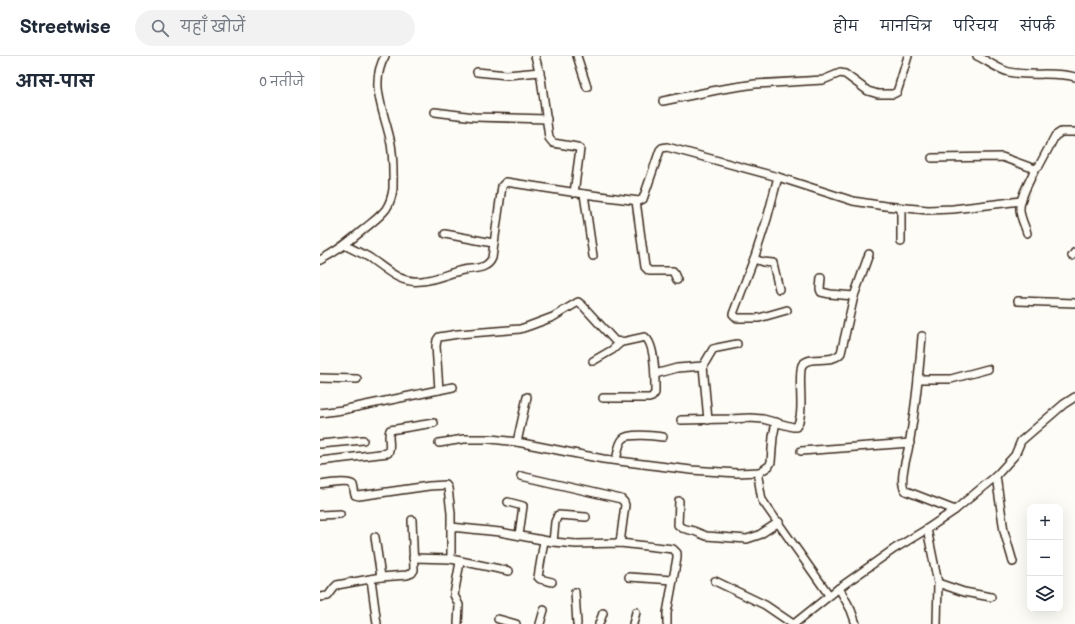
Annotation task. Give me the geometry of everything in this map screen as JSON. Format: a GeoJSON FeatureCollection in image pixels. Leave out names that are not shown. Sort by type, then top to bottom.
{"type":"FeatureCollection","features":[{"type":"Feature","properties":{"kind":"street"},"geometry":{"type":"LineString","coordinates":[[320,260],[334,253],[345,245],[379,216],[385,210],[392,196],[393,189],[390,141],[380,104],[377,85],[380,66],[385,56]]}},
{"type":"Feature","properties":{"kind":"street"},"geometry":{"type":"LineString","coordinates":[[535,56],[540,72],[548,135],[551,141],[580,149],[574,193]]}},
{"type":"Feature","properties":{"kind":"street"},"geometry":{"type":"LineString","coordinates":[[577,56],[587,87]]}},
{"type":"Feature","properties":{"kind":"street"},"geometry":{"type":"LineString","coordinates":[[663,101],[755,84],[823,80],[840,73],[845,74],[868,91],[878,94],[893,94],[897,92],[908,56]]}},
{"type":"Feature","properties":{"kind":"street"},"geometry":{"type":"LineString","coordinates":[[978,56],[1007,72],[1059,74],[1075,77]]}},
{"type":"Feature","properties":{"kind":"street"},"geometry":{"type":"LineString","coordinates":[[477,72],[507,75],[540,72]]}},
{"type":"Feature","properties":{"kind":"street"},"geometry":{"type":"LineString","coordinates":[[435,112],[474,117],[547,118]]}},
{"type":"Feature","properties":{"kind":"street"},"geometry":{"type":"LineString","coordinates":[[1027,233],[1020,210],[1021,201],[1035,169],[1039,166],[1055,136],[1061,132],[1075,132]]}},
{"type":"Feature","properties":{"kind":"street"},"geometry":{"type":"LineString","coordinates":[[345,245],[372,260],[394,276],[413,282],[428,280],[463,270],[485,266],[492,258],[502,186],[504,183],[506,182],[636,201],[643,199],[660,150],[664,147],[673,147],[778,177],[853,201],[901,208],[928,210],[953,209],[1021,201]]}},
{"type":"Feature","properties":{"kind":"street"},"geometry":{"type":"LineString","coordinates":[[932,158],[1002,157],[1035,169]]}},
{"type":"Feature","properties":{"kind":"street"},"geometry":{"type":"LineString","coordinates":[[778,177],[767,219],[754,259],[733,311],[733,316],[739,319],[759,318],[787,310]]}},
{"type":"Feature","properties":{"kind":"street"},"geometry":{"type":"LineString","coordinates":[[584,194],[593,256]]}},
{"type":"Feature","properties":{"kind":"street"},"geometry":{"type":"LineString","coordinates":[[636,201],[645,267],[649,271],[673,271],[677,280]]}},
{"type":"Feature","properties":{"kind":"street"},"geometry":{"type":"LineString","coordinates":[[901,208],[901,242]]}},
{"type":"Feature","properties":{"kind":"street"},"geometry":{"type":"LineString","coordinates":[[445,234],[493,243]]}},
{"type":"Feature","properties":{"kind":"street"},"geometry":{"type":"LineString","coordinates":[[681,420],[750,418],[763,419],[793,427],[798,425],[802,364],[807,360],[834,358],[841,354],[854,296],[869,254]]}},
{"type":"Feature","properties":{"kind":"street"},"geometry":{"type":"LineString","coordinates":[[754,259],[774,263],[779,289]]}},
{"type":"Feature","properties":{"kind":"street"},"geometry":{"type":"LineString","coordinates":[[821,278],[821,292],[854,296]]}},
{"type":"Feature","properties":{"kind":"street"},"geometry":{"type":"LineString","coordinates":[[1018,301],[1075,303]]}},
{"type":"Feature","properties":{"kind":"street"},"geometry":{"type":"LineString","coordinates":[[439,390],[436,346],[439,337],[520,329],[553,317],[578,302],[613,339],[620,343]]}},
{"type":"Feature","properties":{"kind":"street"},"geometry":{"type":"LineString","coordinates":[[922,336],[910,443],[902,482],[904,489],[912,494],[955,510]]}},
{"type":"Feature","properties":{"kind":"street"},"geometry":{"type":"LineString","coordinates":[[593,361],[612,350],[620,343],[645,337],[651,344],[655,374],[655,393],[652,398],[603,398]]}},
{"type":"Feature","properties":{"kind":"street"},"geometry":{"type":"LineString","coordinates":[[708,420],[703,366],[713,349],[737,344]]}},
{"type":"Feature","properties":{"kind":"street"},"geometry":{"type":"LineString","coordinates":[[655,374],[677,368],[703,366]]}},
{"type":"Feature","properties":{"kind":"street"},"geometry":{"type":"LineString","coordinates":[[918,380],[951,379],[988,369]]}},
{"type":"Feature","properties":{"kind":"street"},"geometry":{"type":"LineString","coordinates":[[320,378],[357,379]]}},
{"type":"Feature","properties":{"kind":"street"},"geometry":{"type":"LineString","coordinates":[[320,412],[342,410],[453,387]]}},
{"type":"Feature","properties":{"kind":"street"},"geometry":{"type":"LineString","coordinates":[[517,442],[527,397]]}},
{"type":"Feature","properties":{"kind":"street"},"geometry":{"type":"LineString","coordinates":[[715,581],[765,606],[793,624],[839,588],[894,549],[955,510],[996,476],[1015,455],[1021,441],[1075,397]]}},
{"type":"Feature","properties":{"kind":"street"},"geometry":{"type":"LineString","coordinates":[[439,443],[476,438],[517,442],[603,459],[691,470],[737,473],[760,472],[769,466],[771,462],[776,422]]}},
{"type":"Feature","properties":{"kind":"street"},"geometry":{"type":"LineString","coordinates":[[320,461],[388,453],[390,448],[390,430],[434,423]]}},
{"type":"Feature","properties":{"kind":"street"},"geometry":{"type":"LineString","coordinates":[[616,460],[621,442],[625,437],[663,437]]}},
{"type":"Feature","properties":{"kind":"street"},"geometry":{"type":"LineString","coordinates":[[320,444],[363,440]]}},
{"type":"Feature","properties":{"kind":"street"},"geometry":{"type":"LineString","coordinates":[[801,451],[910,443]]}},
{"type":"Feature","properties":{"kind":"street"},"geometry":{"type":"LineString","coordinates":[[760,472],[758,477],[762,500],[830,595]]}},
{"type":"Feature","properties":{"kind":"street"},"geometry":{"type":"LineString","coordinates":[[521,476],[621,499],[625,505],[620,543]]}},
{"type":"Feature","properties":{"kind":"street"},"geometry":{"type":"LineString","coordinates":[[996,476],[1004,531],[1013,562]]}},
{"type":"Feature","properties":{"kind":"street"},"geometry":{"type":"LineString","coordinates":[[320,485],[351,483],[355,495],[359,496],[444,484],[447,486],[451,513],[451,559]]}},
{"type":"Feature","properties":{"kind":"street"},"geometry":{"type":"LineString","coordinates":[[678,501],[678,525],[682,528],[706,536],[747,539],[753,538],[779,522]]}},
{"type":"Feature","properties":{"kind":"street"},"geometry":{"type":"LineString","coordinates":[[508,502],[523,506],[519,535]]}},
{"type":"Feature","properties":{"kind":"street"},"geometry":{"type":"LineString","coordinates":[[320,515],[340,514]]}},
{"type":"Feature","properties":{"kind":"street"},"geometry":{"type":"LineString","coordinates":[[553,542],[555,522],[558,515],[586,517]]}},
{"type":"Feature","properties":{"kind":"street"},"geometry":{"type":"LineString","coordinates":[[320,597],[328,596],[334,588],[338,586],[381,577],[407,576],[412,573],[414,570],[414,558],[412,520]]}},
{"type":"Feature","properties":{"kind":"street"},"geometry":{"type":"LineString","coordinates":[[451,526],[500,532],[553,542],[576,544],[620,543],[673,550],[677,553],[667,614],[667,624]]}},
{"type":"Feature","properties":{"kind":"street"},"geometry":{"type":"LineString","coordinates":[[927,529],[938,583],[937,624]]}},
{"type":"Feature","properties":{"kind":"street"},"geometry":{"type":"LineString","coordinates":[[375,537],[381,577]]}},
{"type":"Feature","properties":{"kind":"street"},"geometry":{"type":"LineString","coordinates":[[544,541],[538,577],[540,579],[552,582]]}},
{"type":"Feature","properties":{"kind":"street"},"geometry":{"type":"LineString","coordinates":[[414,558],[451,559],[509,571]]}},
{"type":"Feature","properties":{"kind":"street"},"geometry":{"type":"LineString","coordinates":[[458,624],[459,605],[454,596],[460,562]]}},
{"type":"Feature","properties":{"kind":"street"},"geometry":{"type":"LineString","coordinates":[[629,577],[673,580]]}},
{"type":"Feature","properties":{"kind":"street"},"geometry":{"type":"LineString","coordinates":[[371,579],[377,624]]}},
{"type":"Feature","properties":{"kind":"street"},"geometry":{"type":"LineString","coordinates":[[938,583],[964,592],[991,597]]}},
{"type":"Feature","properties":{"kind":"street"},"geometry":{"type":"LineString","coordinates":[[839,588],[851,610],[856,624]]}},
{"type":"Feature","properties":{"kind":"street"},"geometry":{"type":"LineString","coordinates":[[575,592],[577,624]]}},
{"type":"Feature","properties":{"kind":"street"},"geometry":{"type":"LineString","coordinates":[[540,624],[544,610]]}},
{"type":"Feature","properties":{"kind":"street"},"geometry":{"type":"LineString","coordinates":[[633,624],[636,612]]}},
{"type":"Feature","properties":{"kind":"street"},"geometry":{"type":"LineString","coordinates":[[599,624],[603,613]]}},
{"type":"Feature","properties":{"kind":"street"},"geometry":{"type":"LineString","coordinates":[[498,619],[516,624]]}}]}
